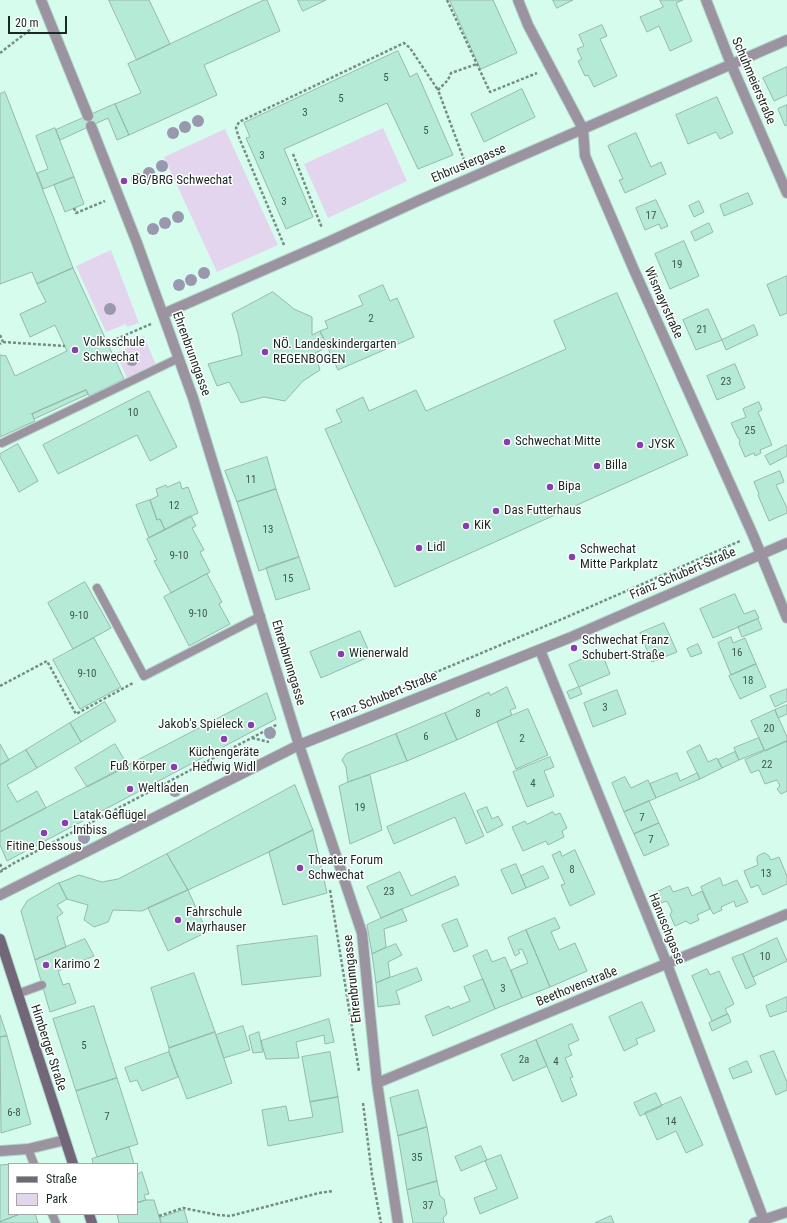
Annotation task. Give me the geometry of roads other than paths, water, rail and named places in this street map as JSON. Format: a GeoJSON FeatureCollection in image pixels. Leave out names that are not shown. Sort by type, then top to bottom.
{"type":"FeatureCollection","features":[{"type":"Feature","properties":{"kind":"main road","name":"Himberger Straße"},"geometry":{"type":"LineString","coordinates":[[0,939],[73,1163]]}},
{"type":"Feature","properties":{"kind":"street","name":"Ehrenbrunngasse"},"geometry":{"type":"LineString","coordinates":[[41,0],[90,121],[193,398],[261,616],[299,745],[362,933],[377,1083],[398,1223]]}},
{"type":"Feature","properties":{"kind":"street","name":"Wismayrstraße"},"geometry":{"type":"LineString","coordinates":[[518,0],[528,25],[583,129],[585,156],[634,270],[753,535],[787,618]]}},
{"type":"Feature","properties":{"kind":"street","name":"Schuhmeierstraße"},"geometry":{"type":"LineString","coordinates":[[706,0],[731,64],[787,193]]}},
{"type":"Feature","properties":{"kind":"street","name":"Ehbrustergasse"},"geometry":{"type":"LineString","coordinates":[[163,314],[290,259],[471,177],[787,40]]}},
{"type":"Feature","properties":{"kind":"street","name":"Franz Schubert-Straße"},"geometry":{"type":"LineString","coordinates":[[0,895],[299,745],[540,650],[787,543]]}},
{"type":"Feature","properties":{"kind":"street","name":"Hanuschgasse"},"geometry":{"type":"LineString","coordinates":[[540,650],[667,964],[761,1222]]}},
{"type":"Feature","properties":{"kind":"street","name":"Beethovenstraße"},"geometry":{"type":"LineString","coordinates":[[377,1083],[787,914]]}},
{"type":"Feature","properties":{"kind":"street"},"geometry":{"type":"LineString","coordinates":[[0,1151],[28,1148],[65,1140]]}},
{"type":"Feature","properties":{"kind":"street"},"geometry":{"type":"LineString","coordinates":[[761,1222],[787,1212]]}},
{"type":"Feature","properties":{"kind":"lane"},"geometry":{"type":"LineString","coordinates":[[2,443],[179,358]]}},
{"type":"Feature","properties":{"kind":"lane"},"geometry":{"type":"LineString","coordinates":[[97,588],[144,676],[261,616]]}},
{"type":"Feature","properties":{"kind":"lane"},"geometry":{"type":"LineString","coordinates":[[17,994],[42,985]]}},
{"type":"Feature","properties":{"kind":"lane"},"geometry":{"type":"LineString","coordinates":[[28,1148],[34,1163]]}},
{"type":"Feature","properties":{"kind":"place","name":"BG/BRG Schwechat"},"geometry":{"type":"Point","coordinates":[124,181]}},
{"type":"Feature","properties":{"kind":"place","name":"Volksschule Schwechat"},"geometry":{"type":"Point","coordinates":[75,350]}},
{"type":"Feature","properties":{"kind":"place","name":"NÖ. Landeskindergarten REGENBOGEN"},"geometry":{"type":"Point","coordinates":[265,352]}},
{"type":"Feature","properties":{"kind":"place","name":"Schwechat Mitte"},"geometry":{"type":"Point","coordinates":[507,442]}},
{"type":"Feature","properties":{"kind":"place","name":"JYSK"},"geometry":{"type":"Point","coordinates":[640,445]}},
{"type":"Feature","properties":{"kind":"place","name":"Billa"},"geometry":{"type":"Point","coordinates":[597,466]}},
{"type":"Feature","properties":{"kind":"place","name":"Bipa"},"geometry":{"type":"Point","coordinates":[550,487]}},
{"type":"Feature","properties":{"kind":"place","name":"Das Futterhaus"},"geometry":{"type":"Point","coordinates":[496,511]}},
{"type":"Feature","properties":{"kind":"place","name":"KiK"},"geometry":{"type":"Point","coordinates":[466,526]}},
{"type":"Feature","properties":{"kind":"place","name":"Lidl"},"geometry":{"type":"Point","coordinates":[419,548]}},
{"type":"Feature","properties":{"kind":"place","name":"Schwechat Mitte Parkplatz"},"geometry":{"type":"Point","coordinates":[572,557]}},
{"type":"Feature","properties":{"kind":"place","name":"Schwechat Franz Schubert-Straße"},"geometry":{"type":"Point","coordinates":[574,648]}},
{"type":"Feature","properties":{"kind":"place","name":"Wienerwald"},"geometry":{"type":"Point","coordinates":[341,654]}},
{"type":"Feature","properties":{"kind":"place","name":"Jakob's Spieleck"},"geometry":{"type":"Point","coordinates":[251,725]}},
{"type":"Feature","properties":{"kind":"place","name":"Küchengeräte Hedwig Widl"},"geometry":{"type":"Point","coordinates":[224,739]}},
{"type":"Feature","properties":{"kind":"place","name":"Fuß Körper"},"geometry":{"type":"Point","coordinates":[174,767]}},
{"type":"Feature","properties":{"kind":"place","name":"Weltladen"},"geometry":{"type":"Point","coordinates":[130,789]}},
{"type":"Feature","properties":{"kind":"place","name":"Latak Geflügel Imbiss"},"geometry":{"type":"Point","coordinates":[65,823]}},
{"type":"Feature","properties":{"kind":"place","name":"Fitine Dessous"},"geometry":{"type":"Point","coordinates":[44,833]}},
{"type":"Feature","properties":{"kind":"place","name":"Theater Forum Schwechat"},"geometry":{"type":"Point","coordinates":[300,868]}},
{"type":"Feature","properties":{"kind":"place","name":"Fahrschule Mayrhauser"},"geometry":{"type":"Point","coordinates":[178,920]}},
{"type":"Feature","properties":{"kind":"place","name":"Karimo 2"},"geometry":{"type":"Point","coordinates":[46,965]}}]}
